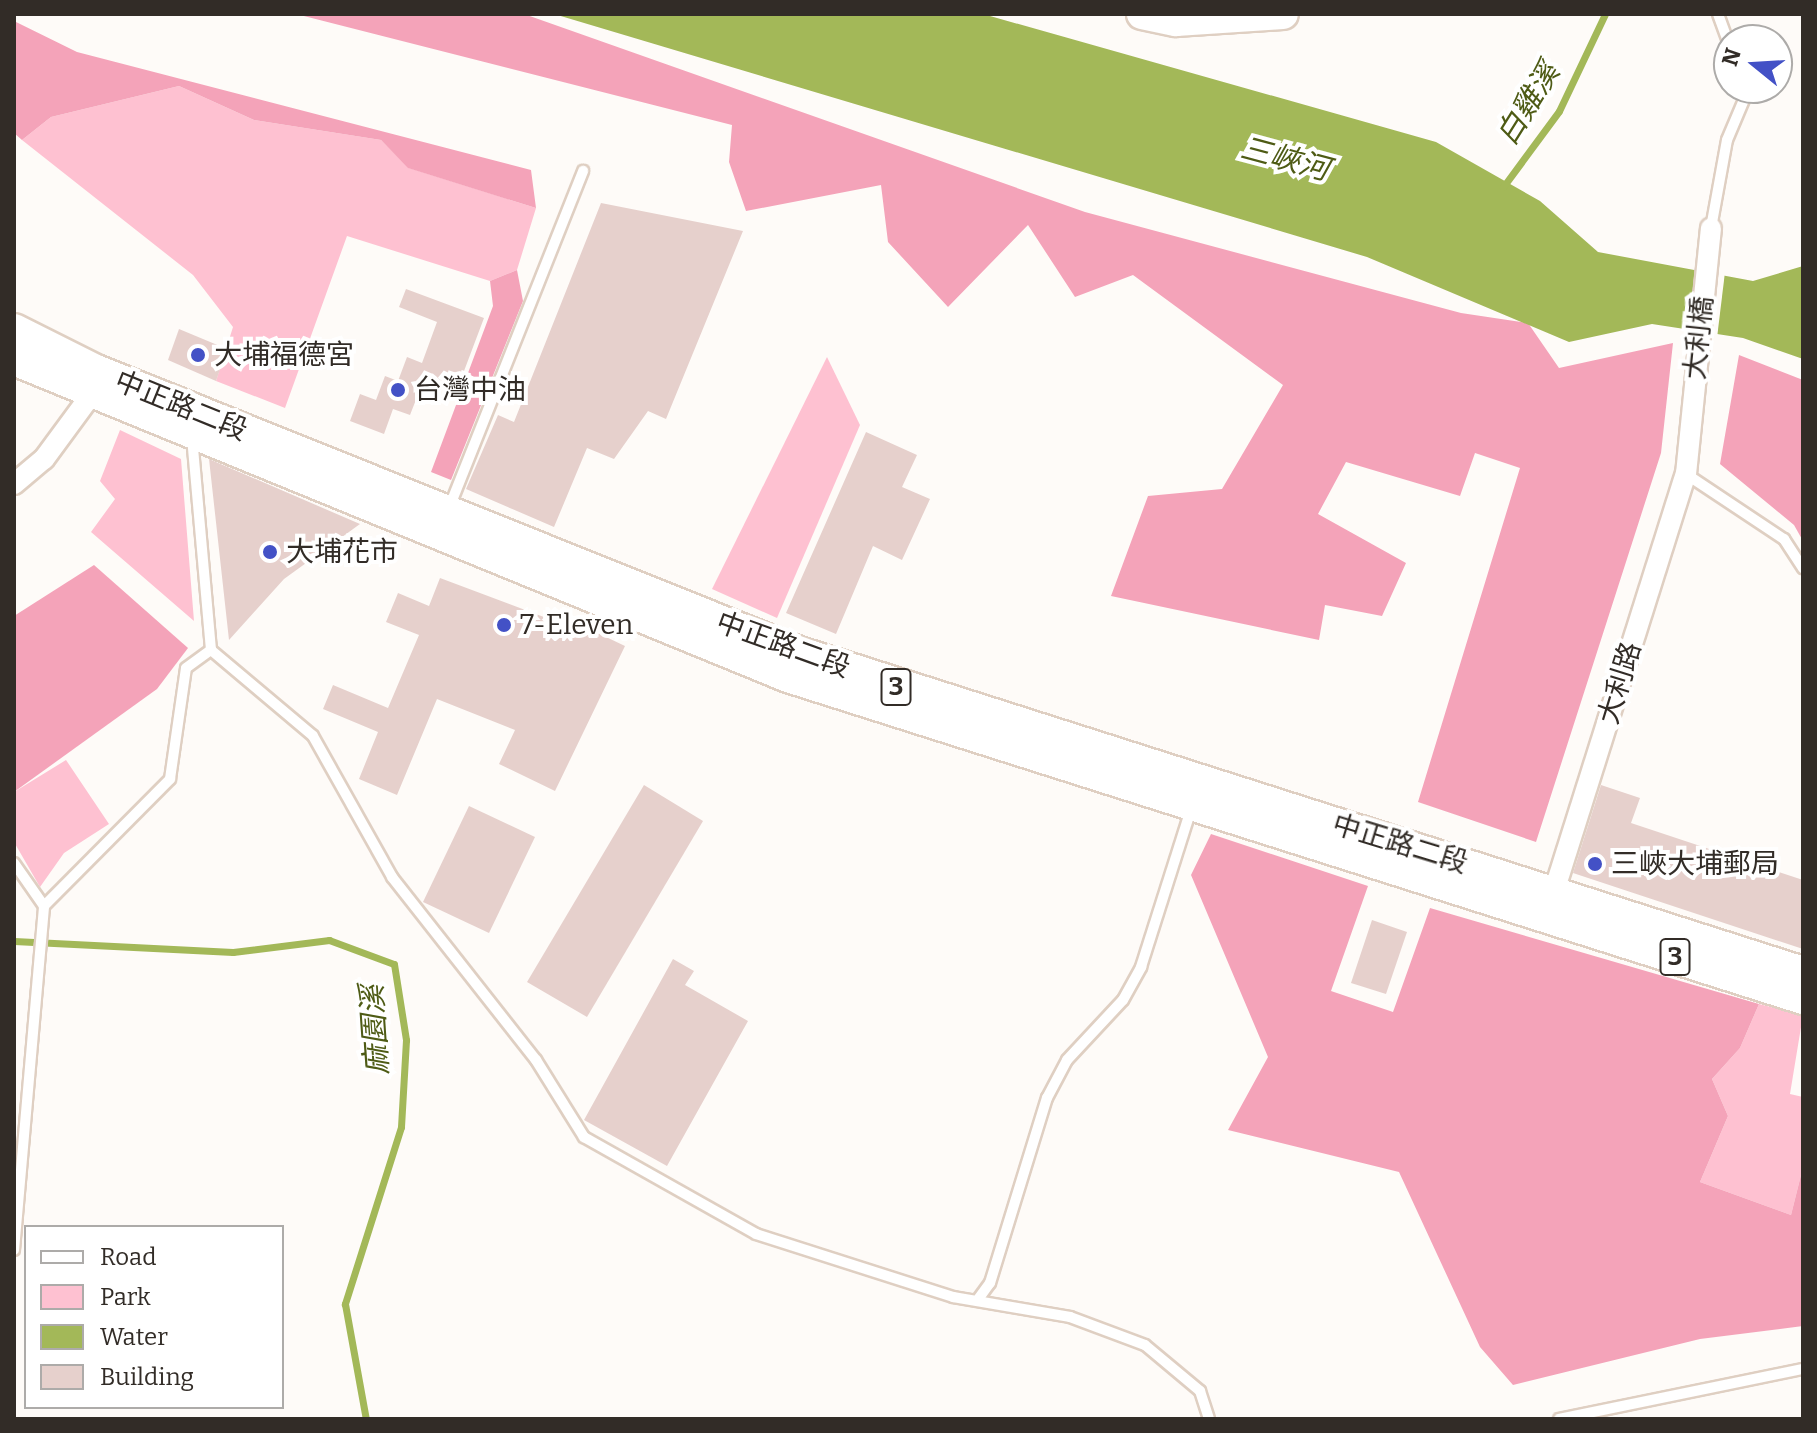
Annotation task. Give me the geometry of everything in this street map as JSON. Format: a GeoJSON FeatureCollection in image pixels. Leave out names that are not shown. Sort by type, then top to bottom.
{"type":"FeatureCollection","features":[{"type":"Feature","properties":{"kind":"main road","name":"中正路二段"},"geometry":{"type":"LineString","coordinates":[[14,330],[96,371],[447,514],[899,688],[1550,905],[1803,998]]}},
{"type":"Feature","properties":{"kind":"main road","name":"中正路二段"},"geometry":{"type":"LineString","coordinates":[[14,359],[192,437],[788,676],[1191,807],[1803,973]]}},
{"type":"Feature","properties":{"kind":"street"},"geometry":{"type":"LineString","coordinates":[[1142,14],[1176,21],[1283,14]]}},
{"type":"Feature","properties":{"kind":"street","name":"大利橋"},"geometry":{"type":"LineString","coordinates":[[1687,448],[1711,228]]}},
{"type":"Feature","properties":{"kind":"street"},"geometry":{"type":"LineString","coordinates":[[14,484],[44,459],[91,395]]}},
{"type":"Feature","properties":{"kind":"street","name":"大利路"},"geometry":{"type":"LineString","coordinates":[[1550,905],[1686,474],[1687,448]]}},
{"type":"Feature","properties":{"kind":"lane"},"geometry":{"type":"LineString","coordinates":[[1711,228],[1727,140],[1742,104]]}},
{"type":"Feature","properties":{"kind":"lane"},"geometry":{"type":"LineString","coordinates":[[447,514],[583,171]]}},
{"type":"Feature","properties":{"kind":"lane"},"geometry":{"type":"LineString","coordinates":[[192,437],[211,650],[313,736],[392,877],[536,1060],[584,1137],[756,1234],[953,1297],[979,1298],[1070,1317],[1145,1345],[1200,1391],[1209,1419]]}},
{"type":"Feature","properties":{"kind":"lane"},"geometry":{"type":"LineString","coordinates":[[1686,474],[1784,539],[1803,568]]}},
{"type":"Feature","properties":{"kind":"lane"},"geometry":{"type":"LineString","coordinates":[[14,1250],[44,906],[170,779],[186,668],[211,650]]}},
{"type":"Feature","properties":{"kind":"lane"},"geometry":{"type":"LineString","coordinates":[[979,1298],[990,1283],[1047,1098],[1067,1060],[1123,1000],[1141,967],[1191,807]]}},
{"type":"Feature","properties":{"kind":"lane"},"geometry":{"type":"LineString","coordinates":[[14,863],[44,906]]}},
{"type":"Feature","properties":{"kind":"lane"},"geometry":{"type":"LineString","coordinates":[[1559,1419],[1803,1369]]}},
{"type":"Feature","properties":{"kind":"green space"},"geometry":{"type":"Polygon","coordinates":[[[179,86],[254,120],[381,140],[409,168],[536,208],[517,270],[490,281],[347,236],[285,408],[216,381],[233,327],[193,275],[22,140],[51,117],[179,86]]]}},
{"type":"Feature","properties":{"kind":"green space"},"geometry":{"type":"Polygon","coordinates":[[[827,357],[860,425],[777,618],[712,589],[827,357]]]}},
{"type":"Feature","properties":{"kind":"green space"},"geometry":{"type":"Polygon","coordinates":[[[120,430],[181,459],[194,621],[91,532],[115,499],[100,481],[120,430]]]}},
{"type":"Feature","properties":{"kind":"green space"},"geometry":{"type":"Polygon","coordinates":[[[66,760],[109,824],[64,853],[40,887],[14,842],[14,792],[66,760]]]}},
{"type":"Feature","properties":{"kind":"green space"},"geometry":{"type":"Polygon","coordinates":[[[1759,1004],[1803,1015],[1790,1094],[1803,1097],[1803,1167],[1791,1215],[1700,1182],[1728,1116],[1712,1079],[1740,1048],[1759,1004]]]}},
{"type":"Feature","properties":{"kind":"shaded area"},"geometry":{"type":"Polygon","coordinates":[[[296,14],[524,14],[1085,212],[1461,313],[1528,323],[1559,368],[1673,343],[1661,453],[1536,842],[1418,802],[1520,468],[1475,453],[1460,496],[1346,462],[1318,514],[1406,563],[1382,616],[1325,605],[1319,640],[1111,596],[1148,496],[1222,489],[1283,385],[1133,275],[1075,297],[1028,225],[948,307],[888,242],[881,185],[746,211],[729,162],[732,125],[296,14]]]}},
{"type":"Feature","properties":{"kind":"shaded area"},"geometry":{"type":"Polygon","coordinates":[[[14,21],[77,52],[531,170],[536,208],[408,168],[381,140],[254,120],[179,86],[51,117],[22,140],[14,133],[14,21]]]}},
{"type":"Feature","properties":{"kind":"shaded area"},"geometry":{"type":"Polygon","coordinates":[[[517,270],[523,301],[451,480],[431,472],[493,306],[490,281],[517,270]]]}},
{"type":"Feature","properties":{"kind":"shaded area"},"geometry":{"type":"Polygon","coordinates":[[[1739,355],[1803,380],[1803,541],[1794,525],[1720,464],[1739,355]]]}},
{"type":"Feature","properties":{"kind":"shaded area"},"geometry":{"type":"Polygon","coordinates":[[[94,565],[188,648],[157,689],[14,792],[14,616],[94,565]]]}},
{"type":"Feature","properties":{"kind":"shaded area"},"geometry":{"type":"Polygon","coordinates":[[[1211,834],[1368,886],[1331,991],[1393,1012],[1430,908],[1759,1004],[1740,1048],[1712,1079],[1728,1116],[1700,1182],[1791,1215],[1803,1167],[1803,1326],[1700,1339],[1513,1385],[1480,1347],[1399,1172],[1228,1130],[1268,1057],[1191,875],[1211,834]]]}},
{"type":"Feature","properties":{"kind":"water","name":"三峽河"},"geometry":{"type":"Polygon","coordinates":[[[554,14],[983,14],[1436,142],[1540,201],[1598,252],[1753,281],[1803,266],[1803,359],[1743,338],[1652,324],[1569,342],[1367,257],[554,14]]]}},
{"type":"Feature","properties":{"kind":"pier"},"geometry":{"type":"Polygon","coordinates":[[[1699,267],[1725,272],[1717,338],[1692,334],[1699,267]]]}},
{"type":"Feature","properties":{"kind":"building"},"geometry":{"type":"Polygon","coordinates":[[[601,203],[743,231],[666,419],[648,411],[614,459],[587,448],[554,527],[466,489],[498,415],[514,422],[601,203]]]}},
{"type":"Feature","properties":{"kind":"building"},"geometry":{"type":"Polygon","coordinates":[[[406,289],[484,318],[461,379],[447,373],[437,399],[419,392],[410,415],[393,409],[384,434],[350,421],[360,394],[376,400],[385,376],[398,381],[407,357],[422,363],[437,322],[399,307],[406,289]]]}},
{"type":"Feature","properties":{"kind":"building","name":"大埔福德宮"},"geometry":{"type":"Polygon","coordinates":[[[179,329],[227,349],[216,381],[168,360],[179,329]]]}},
{"type":"Feature","properties":{"kind":"building"},"geometry":{"type":"Polygon","coordinates":[[[866,432],[917,455],[902,487],[930,499],[902,560],[873,546],[836,634],[786,613],[866,432]]]}},
{"type":"Feature","properties":{"kind":"building","name":"大埔花市"},"geometry":{"type":"Polygon","coordinates":[[[209,459],[360,524],[284,579],[229,640],[209,459]]]}},
{"type":"Feature","properties":{"kind":"building"},"geometry":{"type":"Polygon","coordinates":[[[440,578],[565,625],[568,619],[625,646],[555,791],[499,764],[515,730],[437,699],[397,795],[359,779],[378,732],[323,709],[333,685],[388,708],[419,635],[386,622],[398,593],[429,606],[440,578]]]}},
{"type":"Feature","properties":{"kind":"building"},"geometry":{"type":"Polygon","coordinates":[[[644,785],[703,821],[587,1017],[527,982],[644,785]]]}},
{"type":"Feature","properties":{"kind":"building"},"geometry":{"type":"Polygon","coordinates":[[[1601,785],[1640,798],[1631,823],[1803,880],[1803,949],[1573,873],[1601,785]]]}},
{"type":"Feature","properties":{"kind":"building"},"geometry":{"type":"Polygon","coordinates":[[[469,806],[535,837],[489,933],[423,902],[469,806]]]}},
{"type":"Feature","properties":{"kind":"building"},"geometry":{"type":"Polygon","coordinates":[[[1372,920],[1407,932],[1386,994],[1351,983],[1372,920]]]}},
{"type":"Feature","properties":{"kind":"building"},"geometry":{"type":"Polygon","coordinates":[[[673,959],[694,971],[685,985],[748,1021],[667,1166],[584,1120],[673,959]]]}},
{"type":"Feature","properties":{"kind":"waterway","name":"白雞溪"},"geometry":{"type":"LineString","coordinates":[[1503,187],[1559,111],[1605,14]]}},
{"type":"Feature","properties":{"kind":"waterway","name":"麻園溪"},"geometry":{"type":"LineString","coordinates":[[14,941],[233,952],[329,940],[394,964],[406,1040],[401,1127],[345,1304],[366,1419]]}},
{"type":"Feature","properties":{"kind":"place","name":"大埔福德宮"},"geometry":{"type":"Point","coordinates":[198,355]}},
{"type":"Feature","properties":{"kind":"place","name":"台灣中油"},"geometry":{"type":"Point","coordinates":[398,390]}},
{"type":"Feature","properties":{"kind":"place","name":"大埔花市"},"geometry":{"type":"Point","coordinates":[270,552]}},
{"type":"Feature","properties":{"kind":"place","name":"7-Eleven"},"geometry":{"type":"Point","coordinates":[504,625]}},
{"type":"Feature","properties":{"kind":"place","name":"三峽大埔郵局"},"geometry":{"type":"Point","coordinates":[1595,864]}}]}
